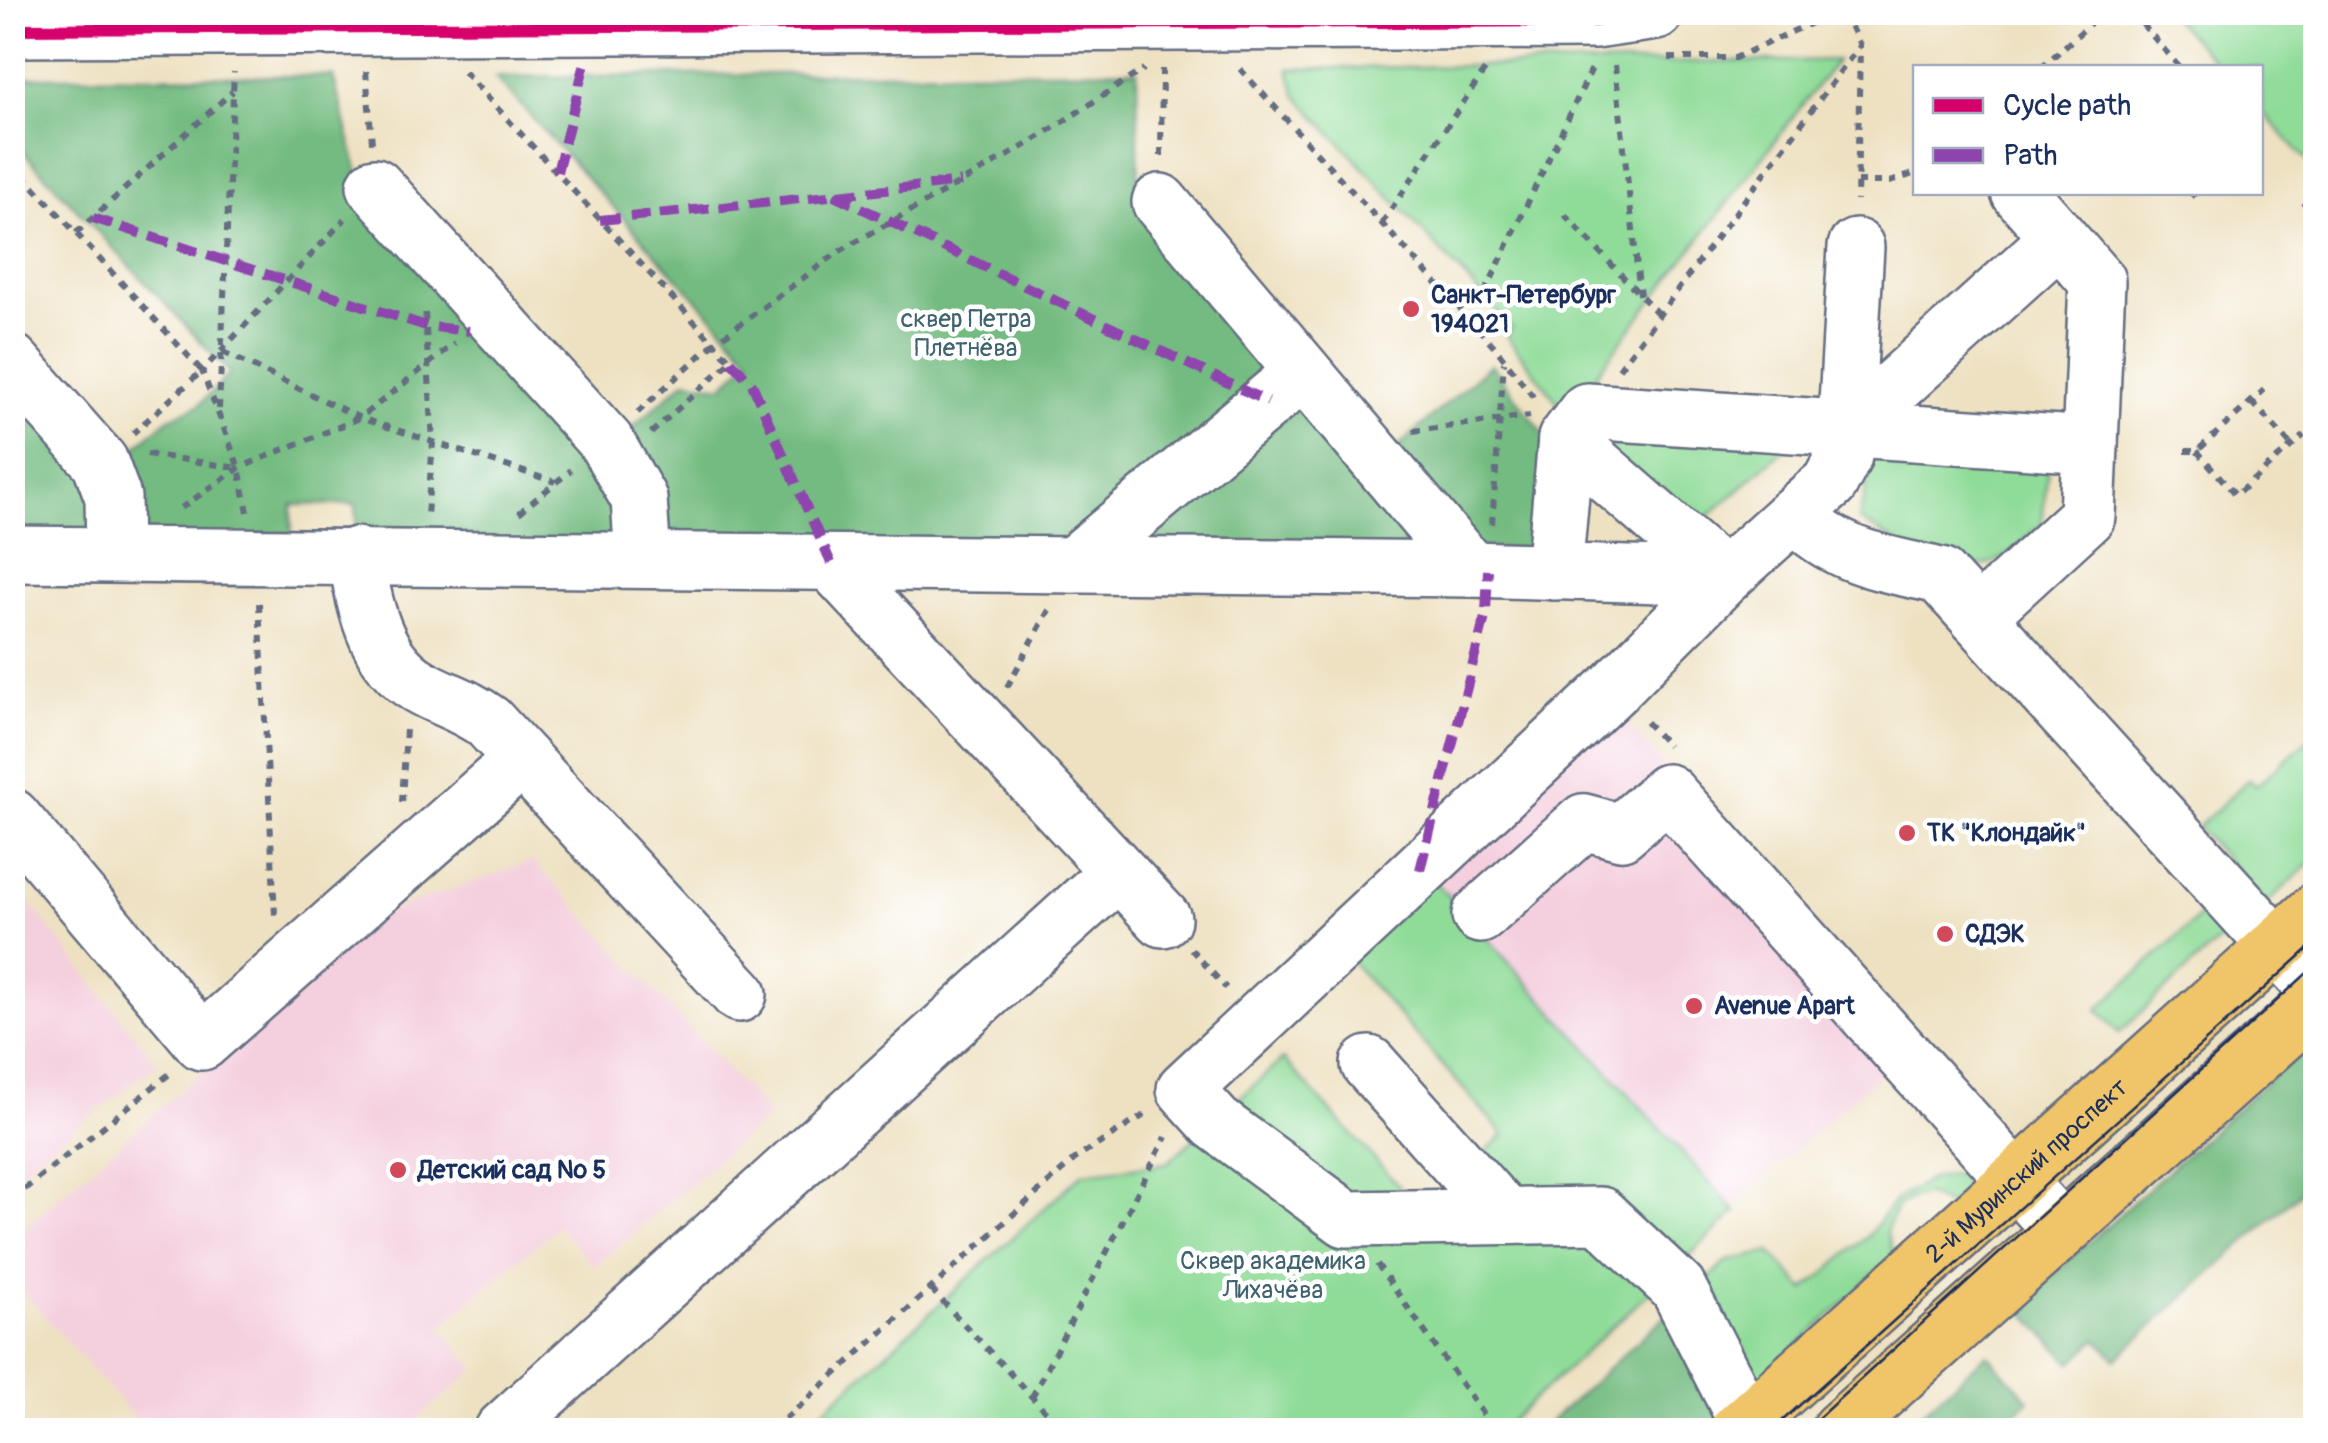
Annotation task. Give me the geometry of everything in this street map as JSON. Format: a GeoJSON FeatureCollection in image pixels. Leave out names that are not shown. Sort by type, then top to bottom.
{"type":"FeatureCollection","features":[{"type":"Feature","properties":{"kind":"main road","name":"2-й Муринский проспект"},"geometry":{"type":"LineString","coordinates":[[1744,1425],[2296,928]]}},
{"type":"Feature","properties":{"kind":"main road"},"geometry":{"type":"LineString","coordinates":[[1839,1430],[2316,1003]]}},
{"type":"Feature","properties":{"kind":"street"},"geometry":{"type":"LineString","coordinates":[[12,30],[1574,21],[1656,12]]}},
{"type":"Feature","properties":{"kind":"street"},"geometry":{"type":"LineString","coordinates":[[375,186],[612,452],[639,500],[643,560]]}},
{"type":"Feature","properties":{"kind":"street"},"geometry":{"type":"LineString","coordinates":[[1978,617],[2087,516],[2097,281],[2022,195]]}},
{"type":"Feature","properties":{"kind":"street"},"geometry":{"type":"LineString","coordinates":[[1160,202],[1303,372],[1479,570]]}},
{"type":"Feature","properties":{"kind":"street"},"geometry":{"type":"LineString","coordinates":[[1849,428],[2059,238]]}},
{"type":"Feature","properties":{"kind":"street"},"geometry":{"type":"LineString","coordinates":[[1744,1425],[1737,1403],[1678,1288],[1600,1215],[1346,1219],[1216,1123],[1186,1089],[1615,687],[1724,577],[1830,483],[1844,456],[1849,428],[1856,247]]}},
{"type":"Feature","properties":{"kind":"street"},"geometry":{"type":"LineString","coordinates":[[12,362],[107,456],[114,554]]}},
{"type":"Feature","properties":{"kind":"street"},"geometry":{"type":"LineString","coordinates":[[1074,565],[1303,372]]}},
{"type":"Feature","properties":{"kind":"street"},"geometry":{"type":"LineString","coordinates":[[1576,425],[1849,428],[2090,445]]}},
{"type":"Feature","properties":{"kind":"street"},"geometry":{"type":"LineString","coordinates":[[1554,572],[1576,425]]}},
{"type":"Feature","properties":{"kind":"street"},"geometry":{"type":"LineString","coordinates":[[1576,425],[1724,577]]}},
{"type":"Feature","properties":{"kind":"street"},"geometry":{"type":"LineString","coordinates":[[1794,514],[1820,539],[1850,555],[1940,576],[2296,928],[2316,989]]}},
{"type":"Feature","properties":{"kind":"street"},"geometry":{"type":"LineString","coordinates":[[12,554],[447,556],[1724,577]]}},
{"type":"Feature","properties":{"kind":"street"},"geometry":{"type":"LineString","coordinates":[[356,555],[365,608],[380,646],[417,685],[462,703],[488,722],[738,994]]}},
{"type":"Feature","properties":{"kind":"street"},"geometry":{"type":"LineString","coordinates":[[831,563],[1162,919]]}},
{"type":"Feature","properties":{"kind":"street"},"geometry":{"type":"LineString","coordinates":[[12,817],[202,1042],[522,759]]}},
{"type":"Feature","properties":{"kind":"street"},"geometry":{"type":"LineString","coordinates":[[1480,915],[1584,822],[1621,832],[1667,792],[2062,1230]]}},
{"type":"Feature","properties":{"kind":"street"},"geometry":{"type":"LineString","coordinates":[[502,1430],[1118,872]]}},
{"type":"Feature","properties":{"kind":"street"},"geometry":{"type":"LineString","coordinates":[[1369,1064],[1505,1216]]}},
{"type":"Feature","properties":{"kind":"path"},"geometry":{"type":"LineString","coordinates":[[1735,58],[1836,12]]}},
{"type":"Feature","properties":{"kind":"path"},"geometry":{"type":"LineString","coordinates":[[1844,12],[1860,45],[1856,247]]}},
{"type":"Feature","properties":{"kind":"path"},"geometry":{"type":"LineString","coordinates":[[2044,65],[2103,12]]}},
{"type":"Feature","properties":{"kind":"path"},"geometry":{"type":"LineString","coordinates":[[2132,12],[2177,65]]}},
{"type":"Feature","properties":{"kind":"path"},"geometry":{"type":"LineString","coordinates":[[1576,425],[1860,45]]}},
{"type":"Feature","properties":{"kind":"path"},"geometry":{"type":"LineString","coordinates":[[1229,57],[1471,322],[1546,414],[1404,432]]}},
{"type":"Feature","properties":{"kind":"path"},"geometry":{"type":"LineString","coordinates":[[612,452],[714,343],[840,251],[1030,143],[1162,58],[1160,202]]}},
{"type":"Feature","properties":{"kind":"path"},"geometry":{"type":"LineString","coordinates":[[1382,224],[1492,58]]}},
{"type":"Feature","properties":{"kind":"path"},"geometry":{"type":"LineString","coordinates":[[1471,322],[1597,58]]}},
{"type":"Feature","properties":{"kind":"path"},"geometry":{"type":"LineString","coordinates":[[1615,58],[1640,295]]}},
{"type":"Feature","properties":{"kind":"path"},"geometry":{"type":"LineString","coordinates":[[107,456],[224,352],[375,186],[366,64]]}},
{"type":"Feature","properties":{"kind":"path"},"geometry":{"type":"LineString","coordinates":[[442,260],[422,278],[433,442],[447,556],[556,482],[612,452],[731,361],[456,64]]}},
{"type":"Feature","properties":{"kind":"path"},"geometry":{"type":"LineString","coordinates":[[219,415],[235,66]]}},
{"type":"Feature","properties":{"kind":"path"},"geometry":{"type":"LineString","coordinates":[[76,233],[232,91]]}},
{"type":"Feature","properties":{"kind":"path"},"geometry":{"type":"LineString","coordinates":[[12,163],[202,370],[240,468],[256,556],[278,975]]}},
{"type":"Feature","properties":{"kind":"path"},"geometry":{"type":"LineString","coordinates":[[1857,182],[1890,182],[1913,174]]}},
{"type":"Feature","properties":{"kind":"path"},"geometry":{"type":"LineString","coordinates":[[1564,215],[1660,316]]}},
{"type":"Feature","properties":{"kind":"path"},"geometry":{"type":"LineString","coordinates":[[177,511],[240,468],[360,418],[491,314]]}},
{"type":"Feature","properties":{"kind":"path"},"geometry":{"type":"LineString","coordinates":[[2307,352],[2316,344]]}},
{"type":"Feature","properties":{"kind":"path"},"geometry":{"type":"LineString","coordinates":[[224,352],[360,418],[556,482]]}},
{"type":"Feature","properties":{"kind":"path"},"geometry":{"type":"LineString","coordinates":[[1479,570],[1500,419],[1504,360]]}},
{"type":"Feature","properties":{"kind":"path"},"geometry":{"type":"LineString","coordinates":[[2185,451],[2197,451],[2264,390]]}},
{"type":"Feature","properties":{"kind":"path"},"geometry":{"type":"LineString","coordinates":[[2252,402],[2292,446]]}},
{"type":"Feature","properties":{"kind":"path"},"geometry":{"type":"LineString","coordinates":[[2197,451],[2236,496],[2304,435]]}},
{"type":"Feature","properties":{"kind":"path"},"geometry":{"type":"LineString","coordinates":[[107,456],[240,468]]}},
{"type":"Feature","properties":{"kind":"path"},"geometry":{"type":"LineString","coordinates":[[984,728],[1074,565]]}},
{"type":"Feature","properties":{"kind":"path"},"geometry":{"type":"LineString","coordinates":[[399,868],[406,717],[417,685]]}},
{"type":"Feature","properties":{"kind":"path"},"geometry":{"type":"LineString","coordinates":[[1162,919],[1258,1022]]}},
{"type":"Feature","properties":{"kind":"path"},"geometry":{"type":"LineString","coordinates":[[12,1198],[180,1066],[202,1042]]}},
{"type":"Feature","properties":{"kind":"path"},"geometry":{"type":"LineString","coordinates":[[773,1430],[1075,1159],[1186,1089]]}},
{"type":"Feature","properties":{"kind":"path"},"geometry":{"type":"LineString","coordinates":[[1032,1397],[1151,1172],[1186,1089]]}},
{"type":"Feature","properties":{"kind":"path"},"geometry":{"type":"LineString","coordinates":[[1346,1219],[1494,1430]]}},
{"type":"Feature","properties":{"kind":"path"},"geometry":{"type":"LineString","coordinates":[[930,1289],[1063,1430]]}},
{"type":"Feature","properties":{"kind":"shaded area"},"geometry":{"type":"Polygon","coordinates":[[[1614,709],[1914,1043],[1732,1207],[1434,880],[1614,709]]]}},
{"type":"Feature","properties":{"kind":"shaded area","name":"Детский сад № 5"},"geometry":{"type":"Polygon","coordinates":[[[533,861],[770,1115],[594,1267],[558,1226],[440,1327],[476,1369],[405,1430],[145,1430],[13,1280],[12,1239],[379,915],[533,861]]]}},
{"type":"Feature","properties":{"kind":"shaded area"},"geometry":{"type":"Polygon","coordinates":[[[13,883],[158,1064],[13,1176],[13,883]]]}},
{"type":"Feature","properties":{"kind":"green space"},"geometry":{"type":"Polygon","coordinates":[[[2168,13],[2315,13],[2315,169],[2263,113],[2263,65],[2218,65],[2168,13]]]}},
{"type":"Feature","properties":{"kind":"green space"},"geometry":{"type":"Polygon","coordinates":[[[1837,60],[1566,413],[1507,337],[1512,328],[1296,95],[1289,69],[1837,60]]]}},
{"type":"Feature","properties":{"kind":"green space","name":"сквер Петра Плетнёва"},"geometry":{"type":"Polygon","coordinates":[[[1137,70],[1139,206],[1363,478],[1491,364],[1550,442],[1537,549],[357,544],[356,504],[292,505],[291,543],[13,540],[12,382],[98,480],[169,418],[198,406],[230,373],[13,141],[13,77],[333,76],[366,201],[600,456],[686,380],[722,386],[751,359],[495,77],[1137,70]]]}},
{"type":"Feature","properties":{"kind":"green space"},"geometry":{"type":"Polygon","coordinates":[[[1596,427],[1796,438],[1693,530],[1586,441],[1596,427]]]}},
{"type":"Feature","properties":{"kind":"green space"},"geometry":{"type":"Polygon","coordinates":[[[1874,450],[2049,457],[2042,524],[2006,556],[1988,564],[1949,564],[1911,550],[1859,520],[1874,450]]]}},
{"type":"Feature","properties":{"kind":"green space"},"geometry":{"type":"Polygon","coordinates":[[[2315,733],[2315,859],[2266,904],[2197,827],[2249,779],[2256,786],[2315,733]]]}},
{"type":"Feature","properties":{"kind":"green space","name":"Сквер академика Лихачёва"},"geometry":{"type":"Polygon","coordinates":[[[1434,880],[1736,1212],[1501,1430],[802,1430],[1083,1173],[1167,1163],[1283,1059],[1420,1209],[1504,1135],[1350,960],[1434,880]]]}},
{"type":"Feature","properties":{"kind":"green space"},"geometry":{"type":"Polygon","coordinates":[[[2214,903],[2235,926],[2119,1033],[2098,1009],[2214,903]]]}},
{"type":"Feature","properties":{"kind":"green space"},"geometry":{"type":"Polygon","coordinates":[[[2315,1038],[2315,1179],[2116,1359],[2097,1339],[2071,1363],[2018,1306],[2315,1038]]]}},
{"type":"Feature","properties":{"kind":"green space"},"geometry":{"type":"Polygon","coordinates":[[[1971,1172],[1985,1174],[1950,1206],[1924,1194],[1898,1205],[1886,1231],[1894,1256],[1754,1387],[1696,1291],[1727,1261],[1771,1252],[1805,1290],[1868,1236],[1894,1201],[1932,1178],[1971,1172]]]}},
{"type":"Feature","properties":{"kind":"green space"},"geometry":{"type":"Polygon","coordinates":[[[1676,1306],[1723,1416],[1707,1430],[1541,1430],[1676,1306]]]}},
{"type":"Feature","properties":{"kind":"green space"},"geometry":{"type":"Polygon","coordinates":[[[1987,1354],[2029,1400],[2008,1420],[2017,1430],[1903,1430],[1987,1354]]]}},
{"type":"Feature","properties":{"kind":"tram line"},"geometry":{"type":"LineString","coordinates":[[1772,1430],[2316,942]]}},
{"type":"Feature","properties":{"kind":"tram line"},"geometry":{"type":"LineString","coordinates":[[1805,1430],[2316,965]]}},
{"type":"Feature","properties":{"kind":"marked path"},"geometry":{"type":"LineString","coordinates":[[557,172],[585,63]]}},
{"type":"Feature","properties":{"kind":"marked path"},"geometry":{"type":"LineString","coordinates":[[600,220],[961,182]]}},
{"type":"Feature","properties":{"kind":"marked path"},"geometry":{"type":"LineString","coordinates":[[834,195],[1268,402]]}},
{"type":"Feature","properties":{"kind":"marked path"},"geometry":{"type":"LineString","coordinates":[[2305,208],[2316,197]]}},
{"type":"Feature","properties":{"kind":"marked path"},"geometry":{"type":"LineString","coordinates":[[93,218],[426,326],[469,331]]}},
{"type":"Feature","properties":{"kind":"marked path"},"geometry":{"type":"LineString","coordinates":[[731,361],[752,384],[831,563]]}},
{"type":"Feature","properties":{"kind":"marked path"},"geometry":{"type":"LineString","coordinates":[[1420,870],[1486,613],[1488,570]]}},
{"type":"Feature","properties":{"kind":"cycle path"},"geometry":{"type":"LineString","coordinates":[[12,29],[1594,21],[1656,12]]}},
{"type":"Feature","properties":{"kind":"place","name":"Санкт-Петербург 194021"},"geometry":{"type":"Point","coordinates":[1411,309]}},
{"type":"Feature","properties":{"kind":"place","name":"ТК \"Клондайк\""},"geometry":{"type":"Point","coordinates":[1907,833]}},
{"type":"Feature","properties":{"kind":"place","name":"СДЭК"},"geometry":{"type":"Point","coordinates":[1945,934]}},
{"type":"Feature","properties":{"kind":"place","name":"Avenue Apart"},"geometry":{"type":"Point","coordinates":[1694,1006]}},
{"type":"Feature","properties":{"kind":"place","name":"Детский сад № 5"},"geometry":{"type":"Point","coordinates":[398,1170]}}]}
